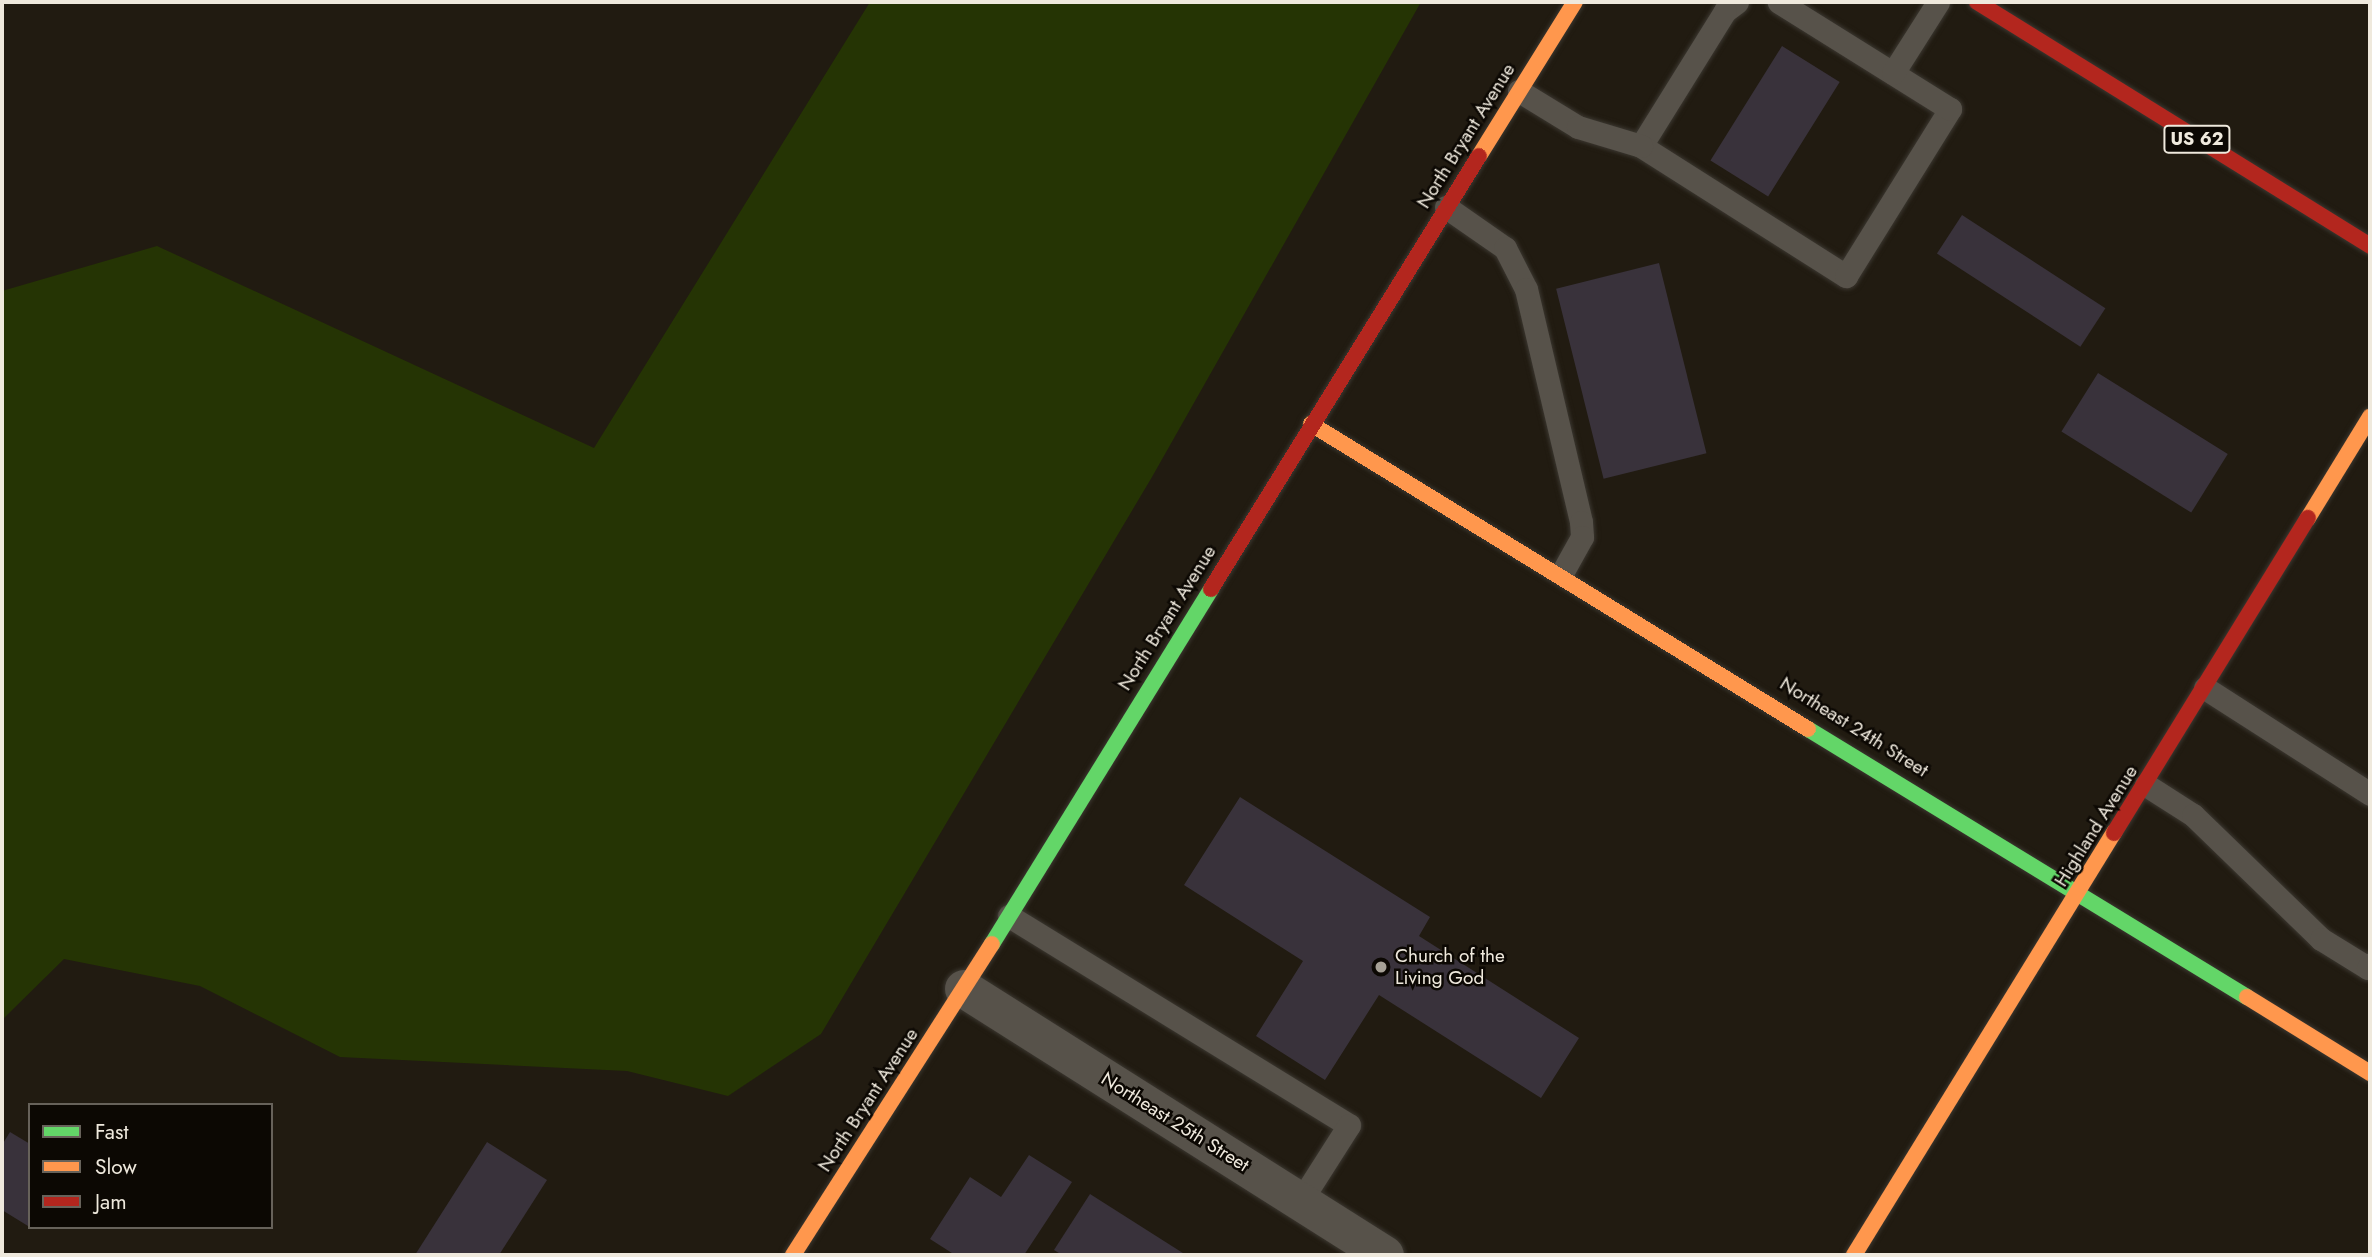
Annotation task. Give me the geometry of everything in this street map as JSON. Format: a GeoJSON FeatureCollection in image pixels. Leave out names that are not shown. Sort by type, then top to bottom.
{"type":"FeatureCollection","features":[{"type":"Feature","properties":{"kind":"street","name":"North Bryant Avenue"},"geometry":{"type":"LineString","coordinates":[[793,1255],[964,989],[1311,424],[1575,2]]}},
{"type":"Feature","properties":{"kind":"street","name":"US 62"},"geometry":{"type":"LineString","coordinates":[[1977,2],[2370,246]]}},
{"type":"Feature","properties":{"kind":"street","name":"Highland Avenue"},"geometry":{"type":"LineString","coordinates":[[1854,1255],[2206,688],[2370,417]]}},
{"type":"Feature","properties":{"kind":"street","name":"Northeast 24th Street"},"geometry":{"type":"LineString","coordinates":[[1311,424],[1562,573],[2080,891],[2370,1073]]}},
{"type":"Feature","properties":{"kind":"street","name":"Northeast 25th Street"},"geometry":{"type":"LineString","coordinates":[[964,989],[1385,1255]]}},
{"type":"Feature","properties":{"kind":"lane"},"geometry":{"type":"LineString","coordinates":[[1641,146],[1725,11],[1737,2]]}},
{"type":"Feature","properties":{"kind":"lane"},"geometry":{"type":"LineString","coordinates":[[1519,91],[1578,127],[1641,146],[1846,276],[1950,109],[1779,2]]}},
{"type":"Feature","properties":{"kind":"lane"},"geometry":{"type":"LineString","coordinates":[[1893,73],[1938,2]]}},
{"type":"Feature","properties":{"kind":"lane"},"geometry":{"type":"LineString","coordinates":[[1446,207],[1505,248],[1525,289],[1581,522],[1582,537],[1562,573]]}},
{"type":"Feature","properties":{"kind":"lane"},"geometry":{"type":"LineString","coordinates":[[2206,688],[2370,793]]}},
{"type":"Feature","properties":{"kind":"lane"},"geometry":{"type":"LineString","coordinates":[[2146,785],[2193,815],[2321,939],[2369,968]]}},
{"type":"Feature","properties":{"kind":"lane"},"geometry":{"type":"LineString","coordinates":[[1009,916],[1349,1125],[1300,1202]]}},
{"type":"Feature","properties":{"kind":"green space"},"geometry":{"type":"Polygon","coordinates":[[[870,2],[1421,2],[1152,477],[821,1034],[728,1096],[627,1071],[340,1057],[200,986],[64,959],[2,1020],[2,291],[157,246],[594,448],[870,2]]]}},
{"type":"Feature","properties":{"kind":"building"},"geometry":{"type":"Polygon","coordinates":[[[1782,46],[1840,82],[1768,197],[1710,160],[1782,46]]]}},
{"type":"Feature","properties":{"kind":"building"},"geometry":{"type":"Polygon","coordinates":[[[1962,215],[2105,308],[2080,347],[1937,254],[1962,215]]]}},
{"type":"Feature","properties":{"kind":"building"},"geometry":{"type":"Polygon","coordinates":[[[1659,263],[1706,453],[1604,479],[1556,289],[1659,263]]]}},
{"type":"Feature","properties":{"kind":"building"},"geometry":{"type":"Polygon","coordinates":[[[2098,373],[2228,454],[2191,513],[2061,432],[2098,373]]]}},
{"type":"Feature","properties":{"kind":"building"},"geometry":{"type":"Polygon","coordinates":[[[1240,797],[1430,917],[1419,936],[1579,1038],[1541,1098],[1379,995],[1325,1080],[1256,1036],[1303,961],[1184,885],[1240,797]]]}},
{"type":"Feature","properties":{"kind":"building"},"geometry":{"type":"Polygon","coordinates":[[[10,1132],[28,1143],[28,1226],[2,1210],[2,1145],[10,1132]]]}},
{"type":"Feature","properties":{"kind":"building"},"geometry":{"type":"Polygon","coordinates":[[[487,1142],[547,1180],[499,1255],[415,1255],[487,1142]]]}},
{"type":"Feature","properties":{"kind":"building"},"geometry":{"type":"Polygon","coordinates":[[[1029,1155],[1072,1182],[1024,1255],[955,1255],[930,1239],[970,1177],[1001,1197],[1029,1155]]]}},
{"type":"Feature","properties":{"kind":"building"},"geometry":{"type":"Polygon","coordinates":[[[1090,1194],[1186,1255],[1062,1255],[1054,1250],[1090,1194]]]}},
{"type":"Feature","properties":{"kind":"traffic: fast"},"geometry":{"type":"LineString","coordinates":[[992,944],[1211,589]]}},
{"type":"Feature","properties":{"kind":"traffic: fast"},"geometry":{"type":"LineString","coordinates":[[1808,729],[2247,997]]}},
{"type":"Feature","properties":{"kind":"traffic: slow"},"geometry":{"type":"LineString","coordinates":[[1479,156],[1575,2]]}},
{"type":"Feature","properties":{"kind":"traffic: slow"},"geometry":{"type":"LineString","coordinates":[[2308,518],[2370,417]]}},
{"type":"Feature","properties":{"kind":"traffic: slow"},"geometry":{"type":"LineString","coordinates":[[1311,424],[1808,729]]}},
{"type":"Feature","properties":{"kind":"traffic: slow"},"geometry":{"type":"LineString","coordinates":[[1854,1255],[2114,833]]}},
{"type":"Feature","properties":{"kind":"traffic: slow"},"geometry":{"type":"LineString","coordinates":[[793,1255],[992,944]]}},
{"type":"Feature","properties":{"kind":"traffic: slow"},"geometry":{"type":"LineString","coordinates":[[2247,997],[2370,1073]]}},
{"type":"Feature","properties":{"kind":"traffic: jam"},"geometry":{"type":"LineString","coordinates":[[1977,2],[2370,246]]}},
{"type":"Feature","properties":{"kind":"traffic: jam"},"geometry":{"type":"LineString","coordinates":[[1211,589],[1479,156]]}},
{"type":"Feature","properties":{"kind":"traffic: jam"},"geometry":{"type":"LineString","coordinates":[[2114,833],[2308,518]]}},
{"type":"Feature","properties":{"kind":"place","name":"Church of the Living God"},"geometry":{"type":"Point","coordinates":[1381,967]}}]}
